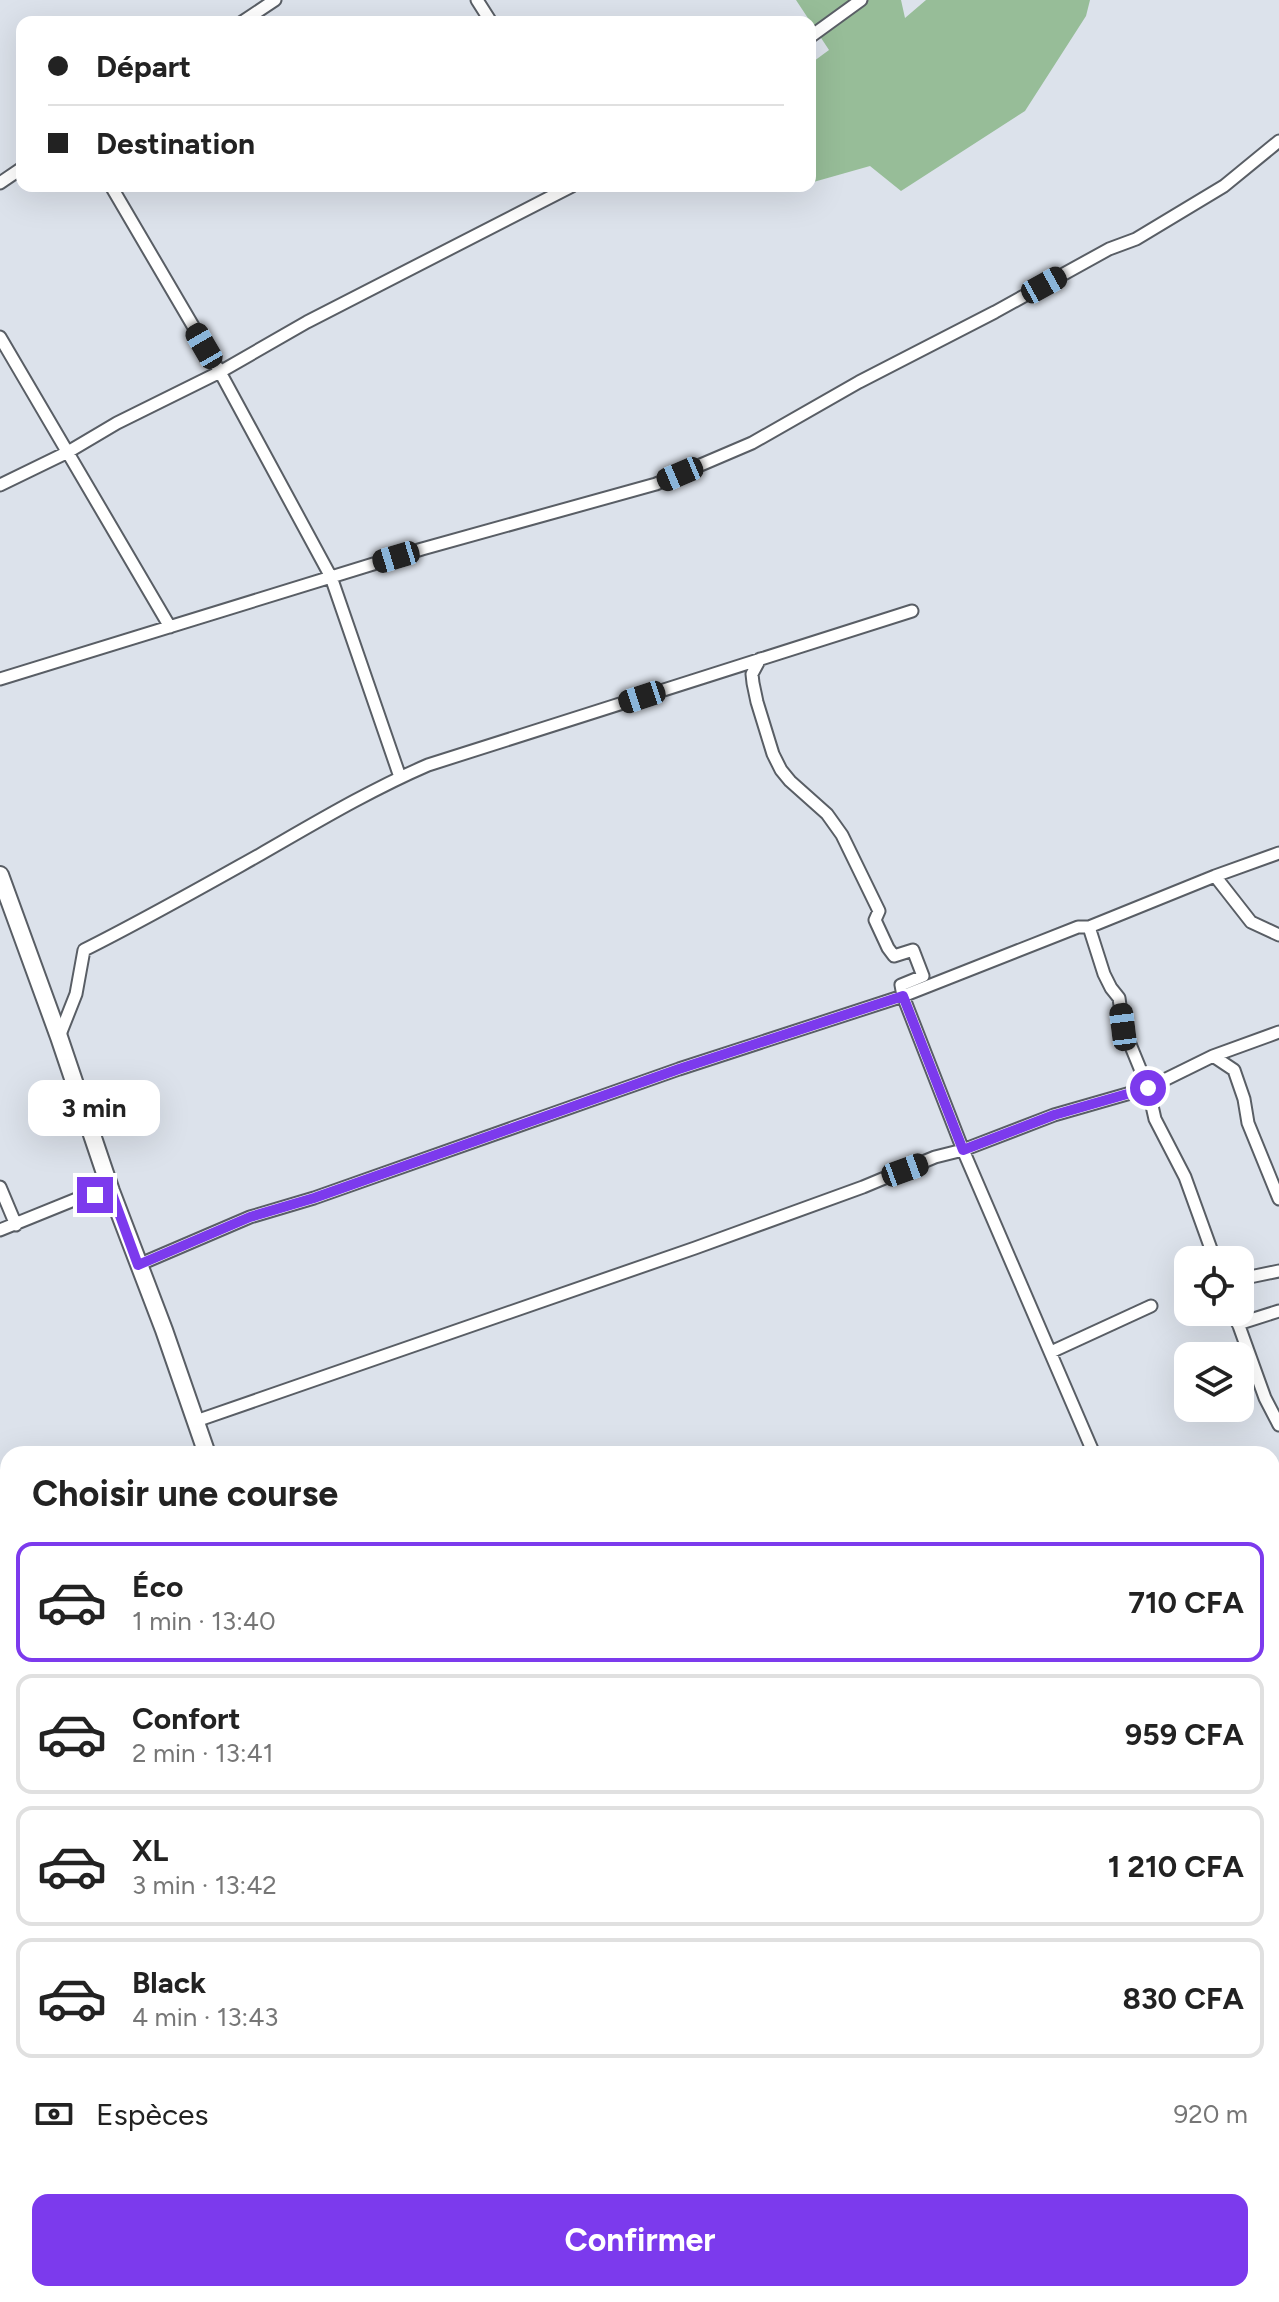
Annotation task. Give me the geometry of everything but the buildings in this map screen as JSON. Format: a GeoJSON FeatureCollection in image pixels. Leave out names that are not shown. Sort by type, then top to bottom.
{"type":"FeatureCollection","features":[{"type":"Feature","properties":{"kind":"street"},"geometry":{"type":"LineString","coordinates":[[251,16],[275,0]]}},
{"type":"Feature","properties":{"kind":"street"},"geometry":{"type":"LineString","coordinates":[[816,33],[861,0]]}},
{"type":"Feature","properties":{"kind":"street"},"geometry":{"type":"LineString","coordinates":[[0,679],[422,549],[656,484],[752,443],[859,382],[1109,249],[1136,239],[1224,186],[1279,141]]}},
{"type":"Feature","properties":{"kind":"street"},"geometry":{"type":"LineString","coordinates":[[115,192],[220,372],[331,577],[400,777]]}},
{"type":"Feature","properties":{"kind":"street"},"geometry":{"type":"LineString","coordinates":[[0,485],[560,192]]}},
{"type":"Feature","properties":{"kind":"street"},"geometry":{"type":"LineString","coordinates":[[0,337],[170,627]]}},
{"type":"Feature","properties":{"kind":"street"},"geometry":{"type":"LineString","coordinates":[[59,1037],[76,994],[84,950],[154,915],[400,777],[428,765],[912,611]]}},
{"type":"Feature","properties":{"kind":"street"},"geometry":{"type":"LineString","coordinates":[[760,659],[752,674],[755,693],[773,754],[781,770],[827,814],[842,835],[879,911],[875,920],[888,948],[894,956],[913,950],[923,976],[901,985],[903,996],[963,1150],[1091,1446]]}},
{"type":"Feature","properties":{"kind":"street"},"geometry":{"type":"LineString","coordinates":[[138,1265],[250,1217],[314,1198],[694,1064],[903,996],[1279,853]]}},
{"type":"Feature","properties":{"kind":"street"},"geometry":{"type":"LineString","coordinates":[[0,875],[204,1446]]}},
{"type":"Feature","properties":{"kind":"street"},"geometry":{"type":"LineString","coordinates":[[1215,876],[1251,922],[1279,935]]}},
{"type":"Feature","properties":{"kind":"street"},"geometry":{"type":"LineString","coordinates":[[1089,927],[1104,974],[1119,998],[1123,1027],[1148,1088],[1155,1119],[1185,1177],[1210,1246]]}},
{"type":"Feature","properties":{"kind":"street"},"geometry":{"type":"LineString","coordinates":[[196,1421],[695,1248],[1054,1115],[1148,1088],[1213,1056],[1279,1032]]}},
{"type":"Feature","properties":{"kind":"street"},"geometry":{"type":"LineString","coordinates":[[1213,1056],[1234,1070],[1248,1123],[1279,1199]]}},
{"type":"Feature","properties":{"kind":"street"},"geometry":{"type":"LineString","coordinates":[[0,1187],[16,1225]]}},
{"type":"Feature","properties":{"kind":"street"},"geometry":{"type":"LineString","coordinates":[[0,1230],[79,1198],[111,1191]]}},
{"type":"Feature","properties":{"kind":"street"},"geometry":{"type":"LineString","coordinates":[[1254,1276],[1279,1271]]}},
{"type":"Feature","properties":{"kind":"street"},"geometry":{"type":"LineString","coordinates":[[1051,1352],[1151,1306]]}},
{"type":"Feature","properties":{"kind":"street"},"geometry":{"type":"LineString","coordinates":[[1254,1315],[1279,1311]]}},
{"type":"Feature","properties":{"kind":"street"},"geometry":{"type":"LineString","coordinates":[[1239,1326],[1265,1398],[1279,1425]]}},
{"type":"Feature","properties":{"kind":"green space"},"geometry":{"type":"Polygon","coordinates":[[[796,0],[901,0],[905,18],[926,0],[1090,0],[1086,16],[1025,111],[901,191],[870,166],[816,181],[816,60],[829,50],[816,30],[816,16],[807,16],[796,0]]]}},
{"type":"Feature","properties":{"kind":"route"},"geometry":{"type":"LineString","coordinates":[[95,1195],[111,1191],[138,1265],[250,1217],[314,1198],[767,1039],[903,996],[963,1150],[1054,1115],[1148,1088]]}}]}
